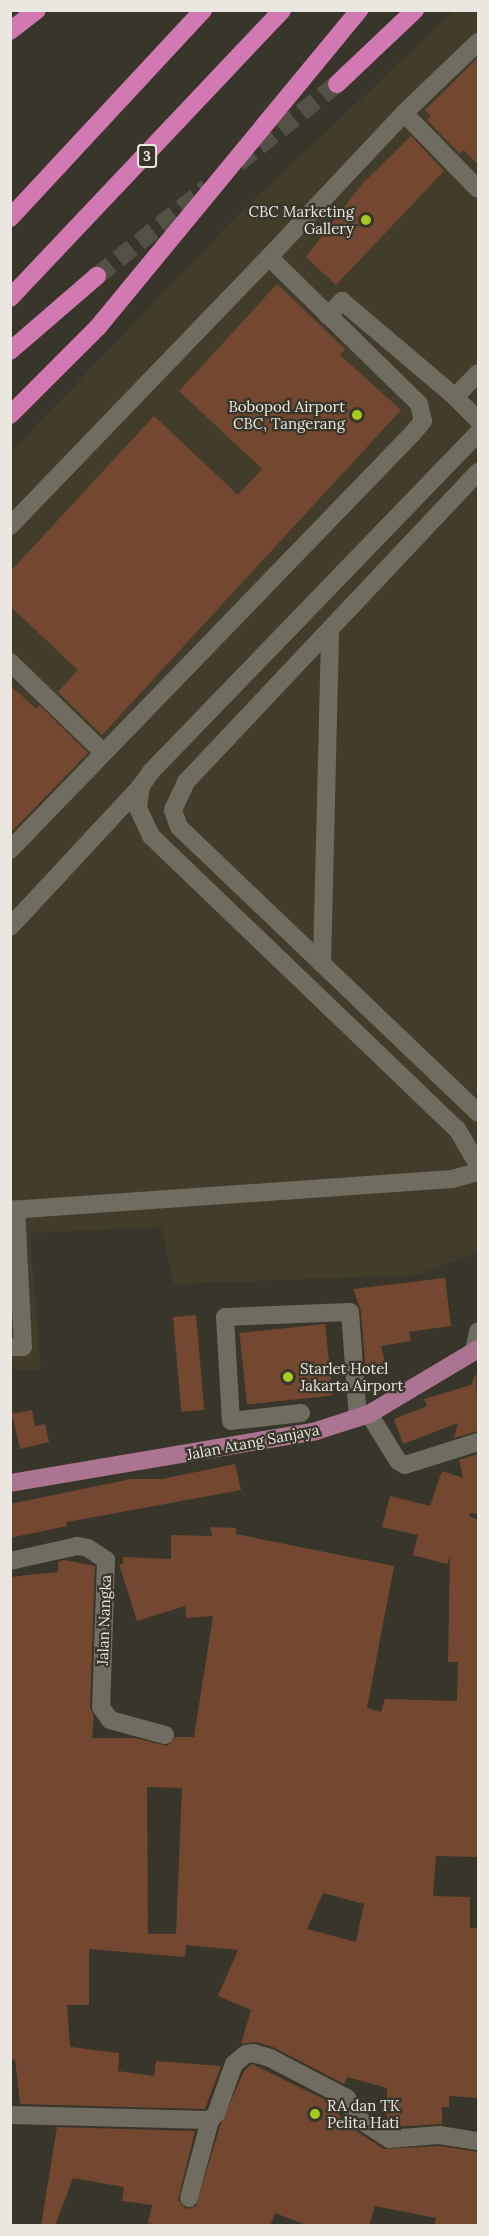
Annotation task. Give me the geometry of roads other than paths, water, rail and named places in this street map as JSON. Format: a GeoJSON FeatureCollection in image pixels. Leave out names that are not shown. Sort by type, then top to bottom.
{"type":"FeatureCollection","features":[{"type":"Feature","properties":{"kind":"highway"},"geometry":{"type":"LineString","coordinates":[[10,31],[37,10]]}},
{"type":"Feature","properties":{"kind":"highway"},"geometry":{"type":"LineString","coordinates":[[10,218],[203,10]]}},
{"type":"Feature","properties":{"kind":"highway","name":"3"},"geometry":{"type":"LineString","coordinates":[[10,298],[282,10]]}},
{"type":"Feature","properties":{"kind":"highway"},"geometry":{"type":"LineString","coordinates":[[10,416],[106,318],[359,10]]}},
{"type":"Feature","properties":{"kind":"highway"},"geometry":{"type":"LineString","coordinates":[[337,84],[415,10]]}},
{"type":"Feature","properties":{"kind":"highway"},"geometry":{"type":"LineString","coordinates":[[10,351],[97,276]]}},
{"type":"Feature","properties":{"kind":"main road","name":"Jalan Atang Sanjaya"},"geometry":{"type":"LineString","coordinates":[[10,1483],[316,1431],[364,1416],[476,1351]]}},
{"type":"Feature","properties":{"kind":"street"},"geometry":{"type":"LineString","coordinates":[[10,525],[269,257],[404,113],[478,42]]}},
{"type":"Feature","properties":{"kind":"street"},"geometry":{"type":"LineString","coordinates":[[404,113],[478,189]]}},
{"type":"Feature","properties":{"kind":"street"},"geometry":{"type":"LineString","coordinates":[[10,850],[423,421],[419,404],[269,257]]}},
{"type":"Feature","properties":{"kind":"street"},"geometry":{"type":"LineString","coordinates":[[328,316],[342,301],[455,397],[478,420]]}},
{"type":"Feature","properties":{"kind":"street"},"geometry":{"type":"LineString","coordinates":[[455,397],[478,373]]}},
{"type":"Feature","properties":{"kind":"street"},"geometry":{"type":"LineString","coordinates":[[10,927],[141,786],[478,433]]}},
{"type":"Feature","properties":{"kind":"street"},"geometry":{"type":"LineString","coordinates":[[478,472],[330,632],[186,782],[173,810],[178,827],[478,1113]]}},
{"type":"Feature","properties":{"kind":"street"},"geometry":{"type":"LineString","coordinates":[[322,964],[330,632]]}},
{"type":"Feature","properties":{"kind":"street"},"geometry":{"type":"LineString","coordinates":[[10,662],[103,752]]}},
{"type":"Feature","properties":{"kind":"street"},"geometry":{"type":"LineString","coordinates":[[141,786],[139,817],[151,836],[457,1129],[478,1165]]}},
{"type":"Feature","properties":{"kind":"street"},"geometry":{"type":"LineString","coordinates":[[10,1347],[22,1347],[13,1210],[452,1179],[478,1172]]}},
{"type":"Feature","properties":{"kind":"street"},"geometry":{"type":"LineString","coordinates":[[233,1446],[225,1317],[350,1312],[364,1416],[393,1454],[415,1464],[478,1442]]}},
{"type":"Feature","properties":{"kind":"street"},"geometry":{"type":"LineString","coordinates":[[476,1351],[478,1331]]}},
{"type":"Feature","properties":{"kind":"street"},"geometry":{"type":"LineString","coordinates":[[231,1421],[301,1413]]}},
{"type":"Feature","properties":{"kind":"street","name":"Jalan Nangka"},"geometry":{"type":"LineString","coordinates":[[10,1561],[77,1546],[88,1548],[106,1560],[103,1714],[110,1720],[165,1735]]}},
{"type":"Feature","properties":{"kind":"street"},"geometry":{"type":"LineString","coordinates":[[189,2198],[210,2120],[216,2114],[234,2064],[246,2054],[253,2053],[270,2058],[347,2098],[357,2118],[389,2139],[439,2135],[478,2141]]}},
{"type":"Feature","properties":{"kind":"street"},"geometry":{"type":"LineString","coordinates":[[10,2115],[210,2120]]}},
{"type":"Feature","properties":{"kind":"tunnel"},"geometry":{"type":"LineString","coordinates":[[238,163],[337,84]]}},
{"type":"Feature","properties":{"kind":"tunnel"},"geometry":{"type":"LineString","coordinates":[[97,276],[207,188]]}},
{"type":"Feature","properties":{"kind":"place","name":"CBC Marketing Gallery"},"geometry":{"type":"Point","coordinates":[366,220]}},
{"type":"Feature","properties":{"kind":"place","name":"Bobopod Airport CBC, Tangerang"},"geometry":{"type":"Point","coordinates":[357,415]}},
{"type":"Feature","properties":{"kind":"place","name":"Starlet Hotel Jakarta Airport"},"geometry":{"type":"Point","coordinates":[288,1377]}},
{"type":"Feature","properties":{"kind":"place","name":"RA dan TK Pelita Hati"},"geometry":{"type":"Point","coordinates":[315,2114]}}]}
